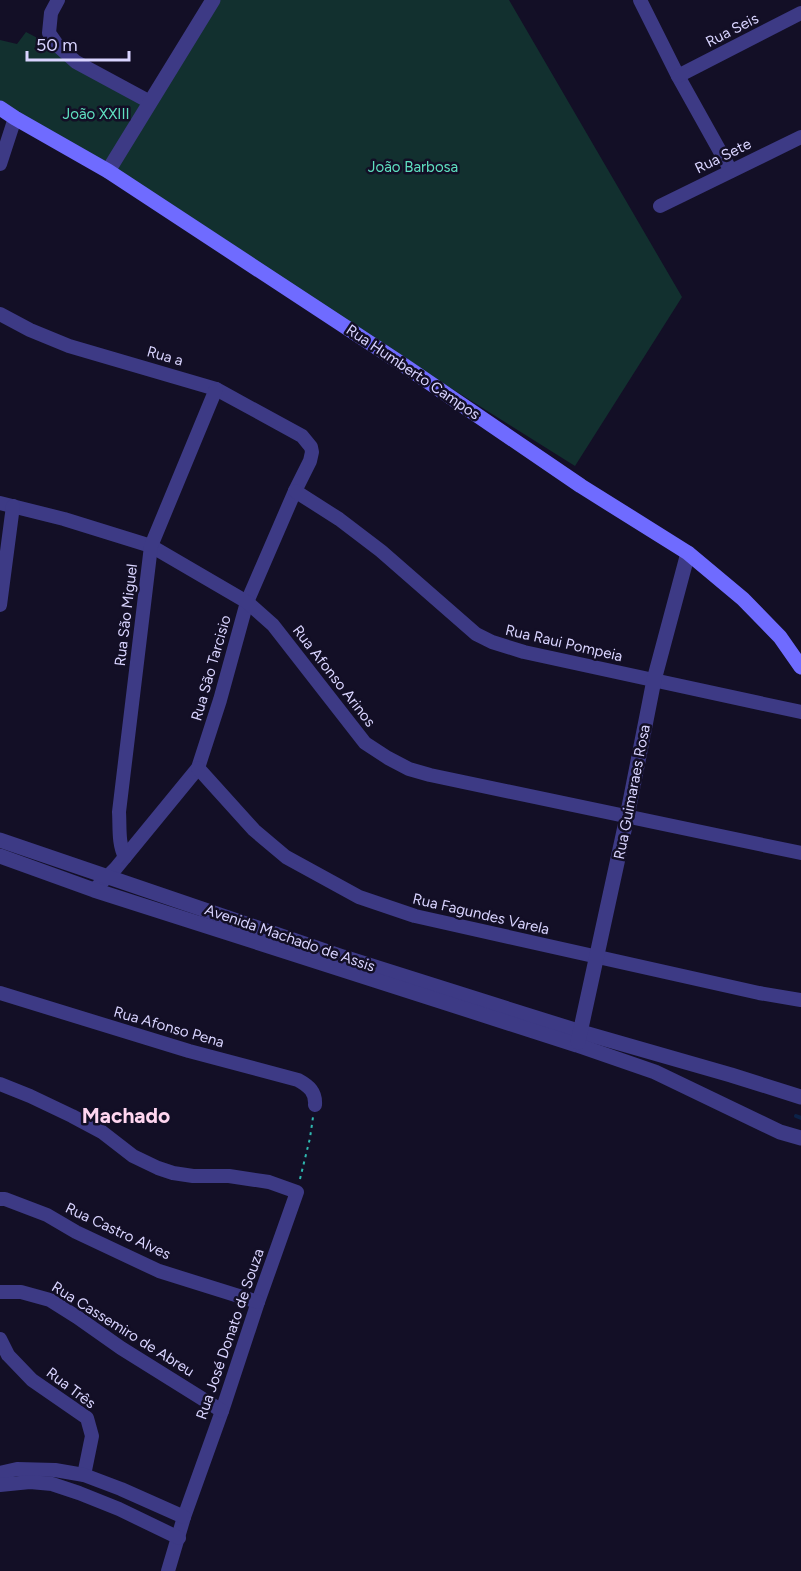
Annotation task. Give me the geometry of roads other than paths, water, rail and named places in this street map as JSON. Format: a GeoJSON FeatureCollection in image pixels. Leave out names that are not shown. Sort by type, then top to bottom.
{"type":"FeatureCollection","features":[{"type":"Feature","properties":{"kind":"main road","name":"Rua Humberto Campos"},"geometry":{"type":"LineString","coordinates":[[0,108],[108,171],[405,366],[581,486],[688,553],[743,599],[780,637],[801,666]]}},
{"type":"Feature","properties":{"kind":"street"},"geometry":{"type":"LineString","coordinates":[[58,0],[51,13],[49,33],[58,46],[76,62],[150,102]]}},
{"type":"Feature","properties":{"kind":"street"},"geometry":{"type":"LineString","coordinates":[[108,171],[213,0]]}},
{"type":"Feature","properties":{"kind":"street"},"geometry":{"type":"LineString","coordinates":[[640,0],[678,76],[731,171]]}},
{"type":"Feature","properties":{"kind":"street","name":"Rua Seis"},"geometry":{"type":"LineString","coordinates":[[678,76],[801,13]]}},
{"type":"Feature","properties":{"kind":"street"},"geometry":{"type":"LineString","coordinates":[[0,164],[15,118]]}},
{"type":"Feature","properties":{"kind":"street","name":"Rua Sete"},"geometry":{"type":"LineString","coordinates":[[660,206],[801,137]]}},
{"type":"Feature","properties":{"kind":"street","name":"Rua a"},"geometry":{"type":"LineString","coordinates":[[0,314],[30,330],[69,346],[216,389],[302,436],[311,447]]}},
{"type":"Feature","properties":{"kind":"street","name":"Rua São Miguel"},"geometry":{"type":"LineString","coordinates":[[125,857],[120,838],[119,812],[151,546],[216,389]]}},
{"type":"Feature","properties":{"kind":"street","name":"Rua São Tarcisio"},"geometry":{"type":"LineString","coordinates":[[94,890],[125,857],[198,768],[220,700],[247,602],[310,461],[311,447]]}},
{"type":"Feature","properties":{"kind":"street","name":"Rua Raui Pompeia"},"geometry":{"type":"LineString","coordinates":[[295,491],[339,519],[381,551],[476,634],[492,642],[524,652],[801,712]]}},
{"type":"Feature","properties":{"kind":"street"},"geometry":{"type":"LineString","coordinates":[[0,605],[6,505]]}},
{"type":"Feature","properties":{"kind":"street","name":"Rua Afonso Arinos"},"geometry":{"type":"LineString","coordinates":[[6,505],[64,519],[151,546],[247,602],[273,625],[365,743],[409,769],[801,854]]}},
{"type":"Feature","properties":{"kind":"street","name":"Rua Guimaraes Rosa"},"geometry":{"type":"LineString","coordinates":[[579,1038],[654,680],[688,553]]}},
{"type":"Feature","properties":{"kind":"street","name":"Rua Fagundes Varela"},"geometry":{"type":"LineString","coordinates":[[198,768],[254,830],[286,857],[358,897],[416,916],[759,993],[801,999]]}},
{"type":"Feature","properties":{"kind":"street","name":"Avenida Machado de Assis"},"geometry":{"type":"LineString","coordinates":[[0,840],[579,1038],[780,1131],[801,1138]]}},
{"type":"Feature","properties":{"kind":"street","name":"Avenida Machado de Assis"},"geometry":{"type":"LineString","coordinates":[[0,856],[94,890],[579,1038],[731,1075],[801,1097]]}},
{"type":"Feature","properties":{"kind":"street","name":"Rua Afonso Pena"},"geometry":{"type":"LineString","coordinates":[[0,993],[189,1051],[298,1080],[308,1086],[313,1093],[315,1105]]}},
{"type":"Feature","properties":{"kind":"street","name":"Rua José Donato de Souza"},"geometry":{"type":"LineString","coordinates":[[0,1084],[72,1116],[102,1132],[133,1156],[158,1168],[193,1176],[229,1176],[269,1182],[297,1192],[184,1517],[168,1571]]}},
{"type":"Feature","properties":{"kind":"street","name":"Rua Castro Alves"},"geometry":{"type":"LineString","coordinates":[[0,1199],[47,1215],[76,1232],[159,1271],[258,1302]]}},
{"type":"Feature","properties":{"kind":"street","name":"Rua Cassemiro de Abreu"},"geometry":{"type":"LineString","coordinates":[[0,1292],[21,1292],[50,1300],[222,1411]]}},
{"type":"Feature","properties":{"kind":"street","name":"Rua Três"},"geometry":{"type":"LineString","coordinates":[[0,1339],[8,1355],[32,1380],[87,1418],[92,1436],[84,1475]]}},
{"type":"Feature","properties":{"kind":"street"},"geometry":{"type":"LineString","coordinates":[[0,1473],[17,1469],[55,1470],[84,1475],[184,1517]]}},
{"type":"Feature","properties":{"kind":"street"},"geometry":{"type":"LineString","coordinates":[[0,1485],[30,1482],[52,1484],[119,1509],[179,1538]]}},
{"type":"Feature","properties":{"kind":"waterway"},"geometry":{"type":"LineString","coordinates":[[796,1116],[801,1118]]}},
{"type":"Feature","properties":{"kind":"district","name":"Machado"},"geometry":{"type":"Point","coordinates":[126,1116]}},
{"type":"Feature","properties":{"kind":"park label","name":"João XXIII"},"geometry":{"type":"Point","coordinates":[96,114]}},
{"type":"Feature","properties":{"kind":"park label","name":"João Barbosa"},"geometry":{"type":"Point","coordinates":[413,167]}}]}
